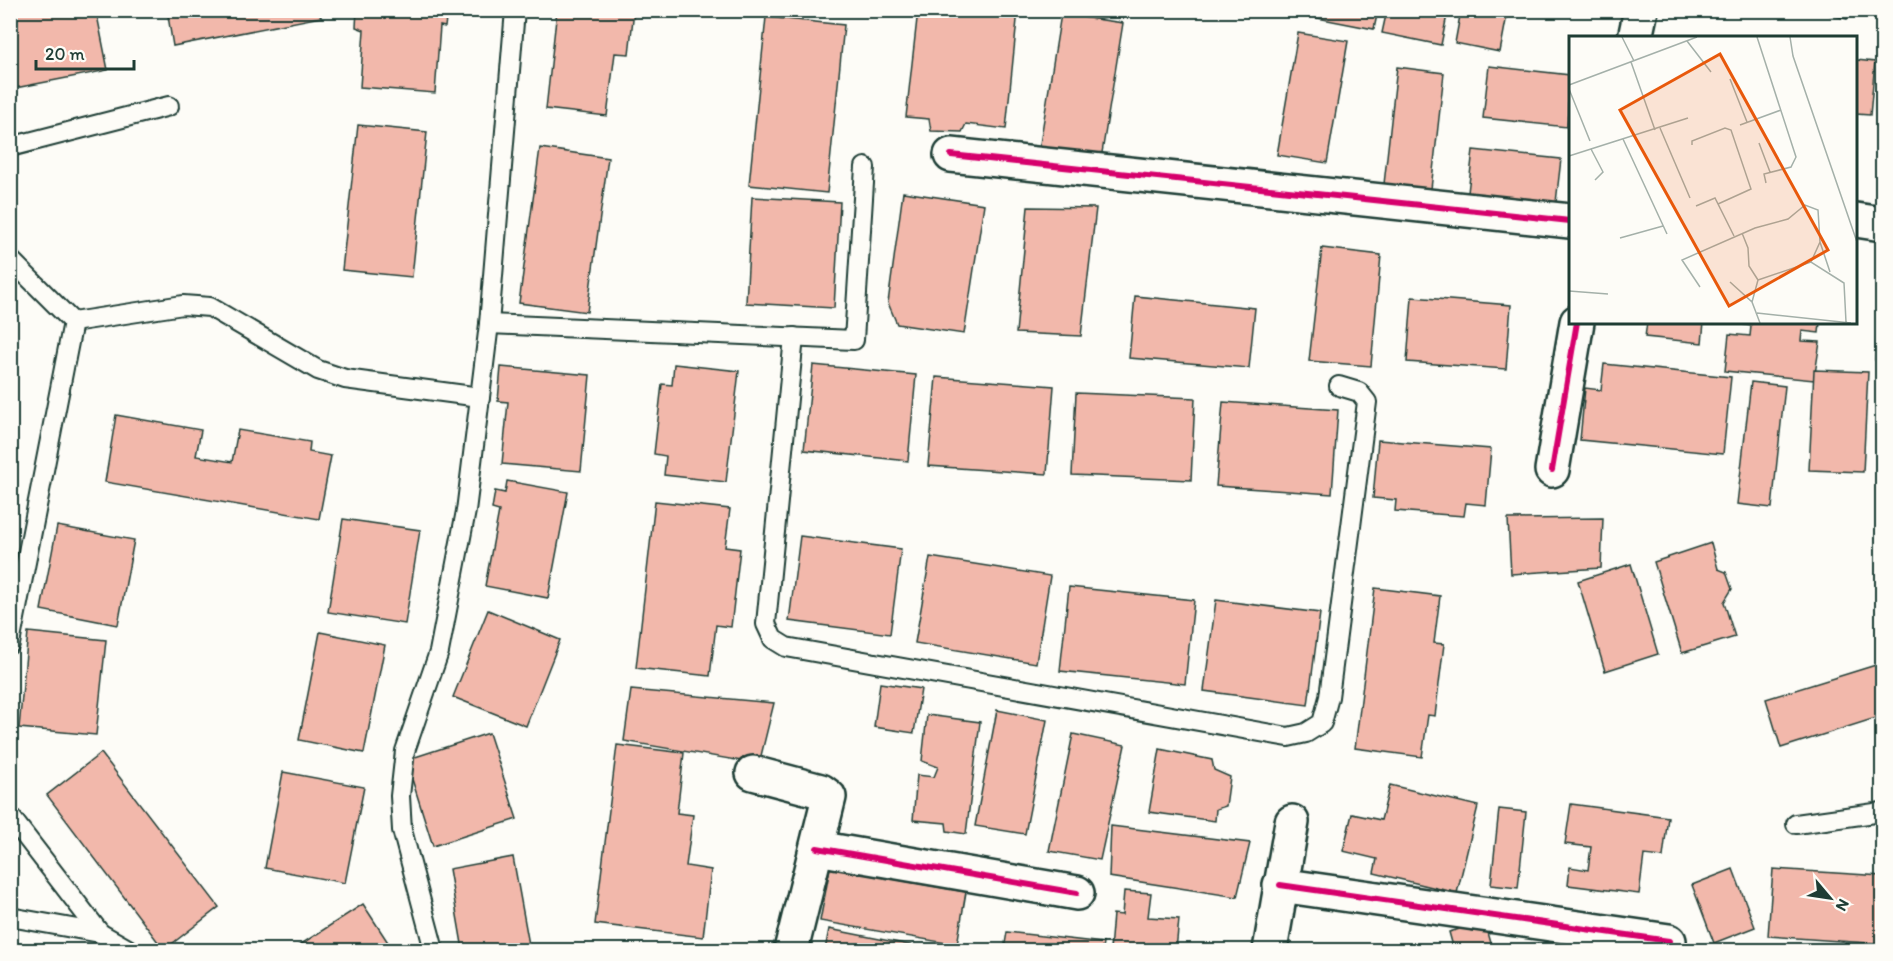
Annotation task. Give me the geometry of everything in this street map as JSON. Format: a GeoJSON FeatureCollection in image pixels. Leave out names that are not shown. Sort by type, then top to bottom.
{"type":"FeatureCollection","features":[{"type":"Feature","properties":{"kind":"street"},"geometry":{"type":"LineString","coordinates":[[1635,36],[1641,10]]}},
{"type":"Feature","properties":{"kind":"street"},"geometry":{"type":"LineString","coordinates":[[951,155],[1569,221]]}},
{"type":"Feature","properties":{"kind":"street"},"geometry":{"type":"LineString","coordinates":[[1857,220],[1882,224]]}},
{"type":"Feature","properties":{"kind":"street"},"geometry":{"type":"LineString","coordinates":[[1552,470],[1577,324]]}},
{"type":"Feature","properties":{"kind":"street"},"geometry":{"type":"LineString","coordinates":[[753,773],[821,791],[829,797],[791,951]]}},
{"type":"Feature","properties":{"kind":"street"},"geometry":{"type":"LineString","coordinates":[[1270,951],[1292,822]]}},
{"type":"Feature","properties":{"kind":"street"},"geometry":{"type":"LineString","coordinates":[[817,848],[1077,893]]}},
{"type":"Feature","properties":{"kind":"street"},"geometry":{"type":"LineString","coordinates":[[1280,885],[1669,941]]}},
{"type":"Feature","properties":{"kind":"lane"},"geometry":{"type":"LineString","coordinates":[[434,951],[402,830],[400,796],[405,751],[439,652],[466,511],[489,324],[514,10]]}},
{"type":"Feature","properties":{"kind":"lane"},"geometry":{"type":"LineString","coordinates":[[10,147],[169,106]]}},
{"type":"Feature","properties":{"kind":"lane"},"geometry":{"type":"LineString","coordinates":[[489,324],[854,340],[866,168]]}},
{"type":"Feature","properties":{"kind":"lane"},"geometry":{"type":"LineString","coordinates":[[10,259],[73,322]]}},
{"type":"Feature","properties":{"kind":"lane"},"geometry":{"type":"LineString","coordinates":[[73,322],[183,305],[210,307],[318,370],[345,379],[480,397]]}},
{"type":"Feature","properties":{"kind":"lane"},"geometry":{"type":"LineString","coordinates":[[10,644],[73,322]]}},
{"type":"Feature","properties":{"kind":"lane"},"geometry":{"type":"LineString","coordinates":[[794,337],[766,624],[773,639],[786,647],[1288,737],[1306,733],[1323,723],[1329,697],[1367,402],[1359,392],[1339,386]]}},
{"type":"Feature","properties":{"kind":"lane"},"geometry":{"type":"LineString","coordinates":[[1796,824],[1882,812]]}},
{"type":"Feature","properties":{"kind":"lane"},"geometry":{"type":"LineString","coordinates":[[10,816],[100,933]]}},
{"type":"Feature","properties":{"kind":"lane"},"geometry":{"type":"LineString","coordinates":[[10,916],[100,933],[130,951]]}},
{"type":"Feature","properties":{"kind":"building"},"geometry":{"type":"Polygon","coordinates":[[[10,10],[96,10],[108,70],[10,89],[10,10]]]}},
{"type":"Feature","properties":{"kind":"building"},"geometry":{"type":"Polygon","coordinates":[[[167,10],[320,10],[321,17],[173,46],[167,10]]]}},
{"type":"Feature","properties":{"kind":"building"},"geometry":{"type":"Polygon","coordinates":[[[357,10],[447,10],[445,27],[440,26],[435,93],[360,87],[364,30],[356,27],[357,10]]]}},
{"type":"Feature","properties":{"kind":"building"},"geometry":{"type":"Polygon","coordinates":[[[557,10],[634,10],[629,54],[615,53],[607,116],[546,109],[557,10]]]}},
{"type":"Feature","properties":{"kind":"building"},"geometry":{"type":"Polygon","coordinates":[[[918,10],[1018,10],[1006,129],[966,124],[962,132],[931,131],[929,119],[906,117],[918,10]]]}},
{"type":"Feature","properties":{"kind":"building"},"geometry":{"type":"Polygon","coordinates":[[[1260,10],[1298,10],[1297,16],[1260,10]]]}},
{"type":"Feature","properties":{"kind":"building"},"geometry":{"type":"Polygon","coordinates":[[[1313,10],[1378,10],[1374,29],[1312,17],[1313,10]]]}},
{"type":"Feature","properties":{"kind":"building"},"geometry":{"type":"Polygon","coordinates":[[[1387,10],[1448,10],[1441,45],[1382,33],[1387,10]]]}},
{"type":"Feature","properties":{"kind":"building"},"geometry":{"type":"Polygon","coordinates":[[[1461,10],[1508,10],[1500,52],[1455,43],[1461,10]]]}},
{"type":"Feature","properties":{"kind":"building"},"geometry":{"type":"Polygon","coordinates":[[[1812,10],[1849,10],[1847,19],[1812,10]]]}},
{"type":"Feature","properties":{"kind":"building"},"geometry":{"type":"Polygon","coordinates":[[[1061,14],[1123,23],[1101,159],[1039,150],[1061,14]]]}},
{"type":"Feature","properties":{"kind":"building"},"geometry":{"type":"Polygon","coordinates":[[[766,17],[844,25],[827,193],[749,185],[766,17]]]}},
{"type":"Feature","properties":{"kind":"building"},"geometry":{"type":"Polygon","coordinates":[[[1298,33],[1348,41],[1327,163],[1277,155],[1298,33]]]}},
{"type":"Feature","properties":{"kind":"building"},"geometry":{"type":"Polygon","coordinates":[[[1857,60],[1875,62],[1870,115],[1857,114],[1857,60]]]}},
{"type":"Feature","properties":{"kind":"building"},"geometry":{"type":"Polygon","coordinates":[[[1489,66],[1569,75],[1567,127],[1483,118],[1489,66]]]}},
{"type":"Feature","properties":{"kind":"building"},"geometry":{"type":"Polygon","coordinates":[[[1397,67],[1444,73],[1430,198],[1383,193],[1397,67]]]}},
{"type":"Feature","properties":{"kind":"building"},"geometry":{"type":"Polygon","coordinates":[[[358,125],[427,132],[412,277],[342,270],[358,125]]]}},
{"type":"Feature","properties":{"kind":"building"},"geometry":{"type":"Polygon","coordinates":[[[1880,144],[1882,145],[1882,174],[1877,174],[1880,144]]]}},
{"type":"Feature","properties":{"kind":"building"},"geometry":{"type":"Polygon","coordinates":[[[540,148],[608,158],[587,312],[519,303],[540,148]]]}},
{"type":"Feature","properties":{"kind":"building"},"geometry":{"type":"Polygon","coordinates":[[[1473,150],[1561,159],[1555,211],[1467,201],[1473,150]]]}},
{"type":"Feature","properties":{"kind":"building"},"geometry":{"type":"Polygon","coordinates":[[[903,192],[984,204],[964,334],[897,324],[888,303],[903,192]]]}},
{"type":"Feature","properties":{"kind":"building"},"geometry":{"type":"Polygon","coordinates":[[[752,197],[840,202],[834,308],[746,303],[752,197]]]}},
{"type":"Feature","properties":{"kind":"building"},"geometry":{"type":"Polygon","coordinates":[[[1028,207],[1096,208],[1081,336],[1016,333],[1028,207]]]}},
{"type":"Feature","properties":{"kind":"building"},"geometry":{"type":"Polygon","coordinates":[[[1322,248],[1381,255],[1371,366],[1309,361],[1322,248]]]}},
{"type":"Feature","properties":{"kind":"building"},"geometry":{"type":"Polygon","coordinates":[[[1882,264],[1882,360],[1875,360],[1882,264]]]}},
{"type":"Feature","properties":{"kind":"building"},"geometry":{"type":"Polygon","coordinates":[[[1135,296],[1255,308],[1249,368],[1129,358],[1135,296]]]}},
{"type":"Feature","properties":{"kind":"building"},"geometry":{"type":"Polygon","coordinates":[[[1412,297],[1511,305],[1506,369],[1407,362],[1412,297]]]}},
{"type":"Feature","properties":{"kind":"building"},"geometry":{"type":"Polygon","coordinates":[[[1647,324],[1704,324],[1702,343],[1645,337],[1647,324]]]}},
{"type":"Feature","properties":{"kind":"building"},"geometry":{"type":"Polygon","coordinates":[[[1742,324],[1820,324],[1819,333],[1802,331],[1801,341],[1820,342],[1814,380],[1725,371],[1729,334],[1750,336],[1751,326],[1742,324]]]}},
{"type":"Feature","properties":{"kind":"building"},"geometry":{"type":"Polygon","coordinates":[[[674,364],[739,371],[726,482],[664,475],[666,456],[654,454],[662,384],[672,385],[674,364]]]}},
{"type":"Feature","properties":{"kind":"building"},"geometry":{"type":"Polygon","coordinates":[[[1604,364],[1731,377],[1723,454],[1580,440],[1585,388],[1601,390],[1604,364]]]}},
{"type":"Feature","properties":{"kind":"building"},"geometry":{"type":"Polygon","coordinates":[[[813,365],[916,375],[908,461],[804,450],[813,365]]]}},
{"type":"Feature","properties":{"kind":"building"},"geometry":{"type":"Polygon","coordinates":[[[501,367],[590,375],[581,471],[502,464],[508,402],[498,401],[501,367]]]}},
{"type":"Feature","properties":{"kind":"building"},"geometry":{"type":"Polygon","coordinates":[[[1814,370],[1868,372],[1863,472],[1809,470],[1814,370]]]}},
{"type":"Feature","properties":{"kind":"building"},"geometry":{"type":"Polygon","coordinates":[[[936,377],[1054,386],[1047,474],[928,466],[936,377]]]}},
{"type":"Feature","properties":{"kind":"building"},"geometry":{"type":"Polygon","coordinates":[[[1877,379],[1882,379],[1882,462],[1878,462],[1877,379]]]}},
{"type":"Feature","properties":{"kind":"building"},"geometry":{"type":"Polygon","coordinates":[[[1751,382],[1785,386],[1772,508],[1737,504],[1751,382]]]}},
{"type":"Feature","properties":{"kind":"building"},"geometry":{"type":"Polygon","coordinates":[[[1076,393],[1195,398],[1191,480],[1072,475],[1076,393]]]}},
{"type":"Feature","properties":{"kind":"building"},"geometry":{"type":"Polygon","coordinates":[[[1223,402],[1338,410],[1332,494],[1216,486],[1223,402]]]}},
{"type":"Feature","properties":{"kind":"building"},"geometry":{"type":"Polygon","coordinates":[[[116,415],[201,430],[196,456],[232,462],[238,430],[310,442],[309,452],[331,456],[319,519],[105,482],[116,415]]]}},
{"type":"Feature","properties":{"kind":"building"},"geometry":{"type":"Polygon","coordinates":[[[1378,440],[1491,449],[1486,505],[1466,503],[1464,516],[1395,511],[1396,500],[1373,498],[1378,440]]]}},
{"type":"Feature","properties":{"kind":"building"},"geometry":{"type":"Polygon","coordinates":[[[507,481],[568,492],[548,598],[485,586],[499,511],[492,509],[495,491],[505,493],[507,481]]]}},
{"type":"Feature","properties":{"kind":"building"},"geometry":{"type":"Polygon","coordinates":[[[655,501],[730,509],[725,547],[740,549],[731,627],[716,625],[710,676],[636,668],[655,501]]]}},
{"type":"Feature","properties":{"kind":"building"},"geometry":{"type":"Polygon","coordinates":[[[1603,518],[1601,568],[1511,574],[1508,519],[1603,518]]]}},
{"type":"Feature","properties":{"kind":"building"},"geometry":{"type":"Polygon","coordinates":[[[343,519],[420,530],[405,624],[328,612],[343,519]]]}},
{"type":"Feature","properties":{"kind":"building"},"geometry":{"type":"Polygon","coordinates":[[[57,526],[134,540],[118,625],[41,610],[57,526]]]}},
{"type":"Feature","properties":{"kind":"building"},"geometry":{"type":"Polygon","coordinates":[[[800,536],[901,549],[890,634],[789,621],[800,536]]]}},
{"type":"Feature","properties":{"kind":"building"},"geometry":{"type":"Polygon","coordinates":[[[1711,543],[1718,569],[1726,572],[1732,589],[1724,602],[1735,637],[1682,653],[1654,562],[1711,543]]]}},
{"type":"Feature","properties":{"kind":"building"},"geometry":{"type":"Polygon","coordinates":[[[930,557],[1050,576],[1036,663],[915,643],[930,557]]]}},
{"type":"Feature","properties":{"kind":"building"},"geometry":{"type":"Polygon","coordinates":[[[1631,564],[1658,654],[1605,671],[1578,581],[1631,564]]]}},
{"type":"Feature","properties":{"kind":"building"},"geometry":{"type":"Polygon","coordinates":[[[1069,587],[1194,600],[1185,684],[1060,671],[1069,587]]]}},
{"type":"Feature","properties":{"kind":"building"},"geometry":{"type":"Polygon","coordinates":[[[1375,588],[1440,596],[1434,643],[1444,644],[1435,716],[1428,715],[1422,757],[1355,748],[1375,588]]]}},
{"type":"Feature","properties":{"kind":"building"},"geometry":{"type":"Polygon","coordinates":[[[1216,600],[1320,613],[1308,705],[1204,691],[1216,600]]]}},
{"type":"Feature","properties":{"kind":"building"},"geometry":{"type":"Polygon","coordinates":[[[488,610],[560,640],[526,726],[453,697],[488,610]]]}},
{"type":"Feature","properties":{"kind":"building"},"geometry":{"type":"Polygon","coordinates":[[[28,632],[106,640],[96,735],[19,728],[28,632]]]}},
{"type":"Feature","properties":{"kind":"building"},"geometry":{"type":"Polygon","coordinates":[[[320,632],[385,645],[364,753],[299,740],[320,632]]]}},
{"type":"Feature","properties":{"kind":"building"},"geometry":{"type":"Polygon","coordinates":[[[1879,664],[1882,675],[1882,716],[1781,748],[1766,699],[1879,664]]]}},
{"type":"Feature","properties":{"kind":"building"},"geometry":{"type":"Polygon","coordinates":[[[880,683],[921,689],[914,733],[874,727],[880,683]]]}},
{"type":"Feature","properties":{"kind":"building"},"geometry":{"type":"Polygon","coordinates":[[[631,690],[774,703],[759,764],[624,741],[631,690]]]}},
{"type":"Feature","properties":{"kind":"building"},"geometry":{"type":"Polygon","coordinates":[[[997,710],[1047,720],[1025,834],[975,826],[997,710]]]}},
{"type":"Feature","properties":{"kind":"building"},"geometry":{"type":"Polygon","coordinates":[[[927,715],[980,722],[966,834],[947,831],[946,823],[913,820],[917,775],[934,777],[938,767],[922,761],[927,715]]]}},
{"type":"Feature","properties":{"kind":"building"},"geometry":{"type":"Polygon","coordinates":[[[489,733],[517,819],[433,846],[406,760],[489,733]]]}},
{"type":"Feature","properties":{"kind":"building"},"geometry":{"type":"Polygon","coordinates":[[[1073,734],[1125,745],[1100,860],[1049,851],[1073,734]]]}},
{"type":"Feature","properties":{"kind":"building"},"geometry":{"type":"Polygon","coordinates":[[[617,745],[684,753],[677,813],[693,815],[686,866],[711,870],[703,937],[595,924],[617,745]]]}},
{"type":"Feature","properties":{"kind":"building"},"geometry":{"type":"Polygon","coordinates":[[[1160,749],[1212,760],[1214,770],[1230,777],[1226,806],[1216,809],[1215,821],[1149,812],[1160,749]]]}},
{"type":"Feature","properties":{"kind":"building"},"geometry":{"type":"Polygon","coordinates":[[[101,753],[219,907],[164,950],[47,795],[101,753]]]}},
{"type":"Feature","properties":{"kind":"building"},"geometry":{"type":"Polygon","coordinates":[[[283,772],[364,787],[345,883],[265,868],[283,772]]]}},
{"type":"Feature","properties":{"kind":"building"},"geometry":{"type":"Polygon","coordinates":[[[1390,785],[1478,806],[1457,893],[1374,873],[1377,859],[1343,851],[1352,814],[1381,820],[1390,785]]]}},
{"type":"Feature","properties":{"kind":"building"},"geometry":{"type":"Polygon","coordinates":[[[1571,804],[1668,817],[1663,857],[1644,855],[1639,894],[1568,885],[1570,867],[1588,870],[1591,847],[1565,844],[1571,804]]]}},
{"type":"Feature","properties":{"kind":"building"},"geometry":{"type":"Polygon","coordinates":[[[1499,809],[1526,812],[1518,888],[1491,885],[1499,809]]]}},
{"type":"Feature","properties":{"kind":"building"},"geometry":{"type":"Polygon","coordinates":[[[1111,826],[1250,843],[1237,897],[1109,877],[1111,826]]]}},
{"type":"Feature","properties":{"kind":"building"},"geometry":{"type":"Polygon","coordinates":[[[513,857],[530,950],[463,950],[449,869],[513,857]]]}},
{"type":"Feature","properties":{"kind":"building"},"geometry":{"type":"Polygon","coordinates":[[[830,868],[966,892],[957,945],[820,921],[830,868]]]}},
{"type":"Feature","properties":{"kind":"building"},"geometry":{"type":"Polygon","coordinates":[[[1733,869],[1755,927],[1714,943],[1692,885],[1733,869]]]}},
{"type":"Feature","properties":{"kind":"building"},"geometry":{"type":"Polygon","coordinates":[[[1773,869],[1882,876],[1882,944],[1768,936],[1773,869]]]}},
{"type":"Feature","properties":{"kind":"building"},"geometry":{"type":"Polygon","coordinates":[[[1124,891],[1151,893],[1148,917],[1179,919],[1176,950],[1110,950],[1113,914],[1122,915],[1124,891]]]}},
{"type":"Feature","properties":{"kind":"building"},"geometry":{"type":"Polygon","coordinates":[[[363,904],[393,950],[292,950],[363,904]]]}},
{"type":"Feature","properties":{"kind":"building"},"geometry":{"type":"Polygon","coordinates":[[[1485,922],[1493,950],[1454,950],[1449,932],[1485,922]]]}},
{"type":"Feature","properties":{"kind":"building"},"geometry":{"type":"Polygon","coordinates":[[[829,929],[935,950],[825,950],[829,929]]]}},
{"type":"Feature","properties":{"kind":"building"},"geometry":{"type":"Polygon","coordinates":[[[1007,932],[1103,943],[1102,950],[1004,950],[1007,932]]]}},
{"type":"Feature","properties":{"kind":"building"},"geometry":{"type":"Polygon","coordinates":[[[1554,941],[1556,950],[1511,950],[1554,941]]]}},
{"type":"Feature","properties":{"kind":"cycle path"},"geometry":{"type":"LineString","coordinates":[[951,155],[1569,221]]}},
{"type":"Feature","properties":{"kind":"cycle path"},"geometry":{"type":"LineString","coordinates":[[1552,470],[1577,324]]}},
{"type":"Feature","properties":{"kind":"cycle path"},"geometry":{"type":"LineString","coordinates":[[817,848],[1077,893]]}},
{"type":"Feature","properties":{"kind":"cycle path"},"geometry":{"type":"LineString","coordinates":[[1280,885],[1669,941]]}}]}
